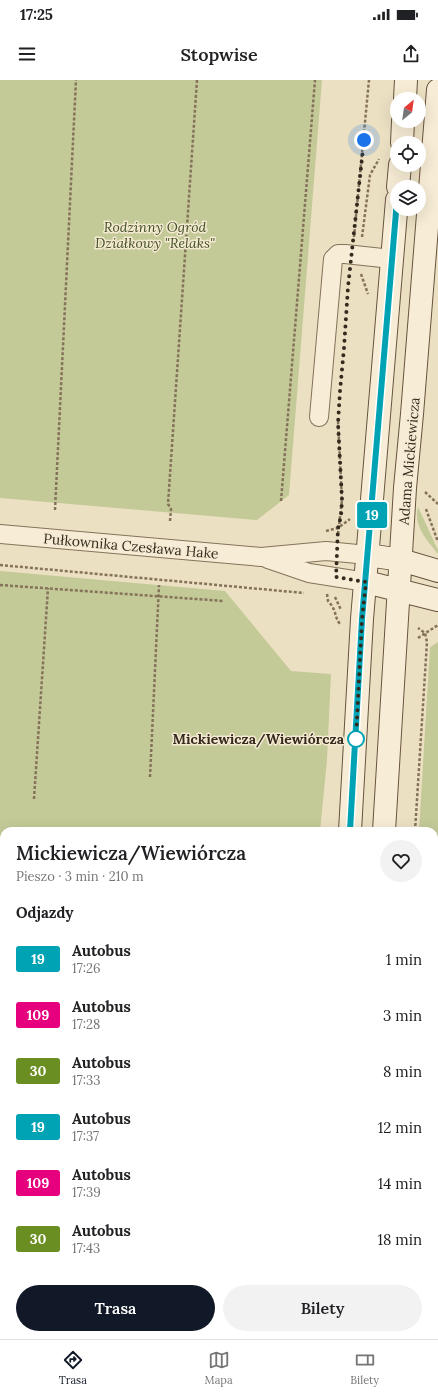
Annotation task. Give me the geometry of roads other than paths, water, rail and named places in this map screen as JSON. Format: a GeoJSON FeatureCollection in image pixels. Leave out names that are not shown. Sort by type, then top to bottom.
{"type":"FeatureCollection","features":[{"type":"Feature","properties":{"kind":"street"},"geometry":{"type":"LineString","coordinates":[[405,92],[406,80]]}},
{"type":"Feature","properties":{"kind":"street","name":"Adama Mickiewicza"},"geometry":{"type":"LineString","coordinates":[[384,827],[401,560],[414,490],[413,406],[438,90]]}},
{"type":"Feature","properties":{"kind":"street"},"geometry":{"type":"LineString","coordinates":[[350,827],[362,619],[396,216]]}},
{"type":"Feature","properties":{"kind":"street"},"geometry":{"type":"LineString","coordinates":[[319,417],[332,259],[338,254],[352,254],[392,259]]}},
{"type":"Feature","properties":{"kind":"street"},"geometry":{"type":"LineString","coordinates":[[374,486],[414,490]]}},
{"type":"Feature","properties":{"kind":"street","name":"Pułkownika Czesława Hake"},"geometry":{"type":"LineString","coordinates":[[0,534],[261,557],[326,551],[368,555]]}},
{"type":"Feature","properties":{"kind":"street"},"geometry":{"type":"LineString","coordinates":[[368,555],[401,560],[438,570]]}},
{"type":"Feature","properties":{"kind":"street","name":"Pułkownika Czesława Hake"},"geometry":{"type":"LineString","coordinates":[[261,557],[310,573],[366,582]]}},
{"type":"Feature","properties":{"kind":"street"},"geometry":{"type":"LineString","coordinates":[[366,582],[438,600]]}},
{"type":"Feature","properties":{"kind":"place","name":"Mickiewicza/Wiewiórcza"},"geometry":{"type":"Point","coordinates":[356,739]}},
{"type":"Feature","properties":{"kind":"park label","name":"Rodzinny Ogród Działkowy \"Relaks\""},"geometry":{"type":"Point","coordinates":[155,236]}}]}
